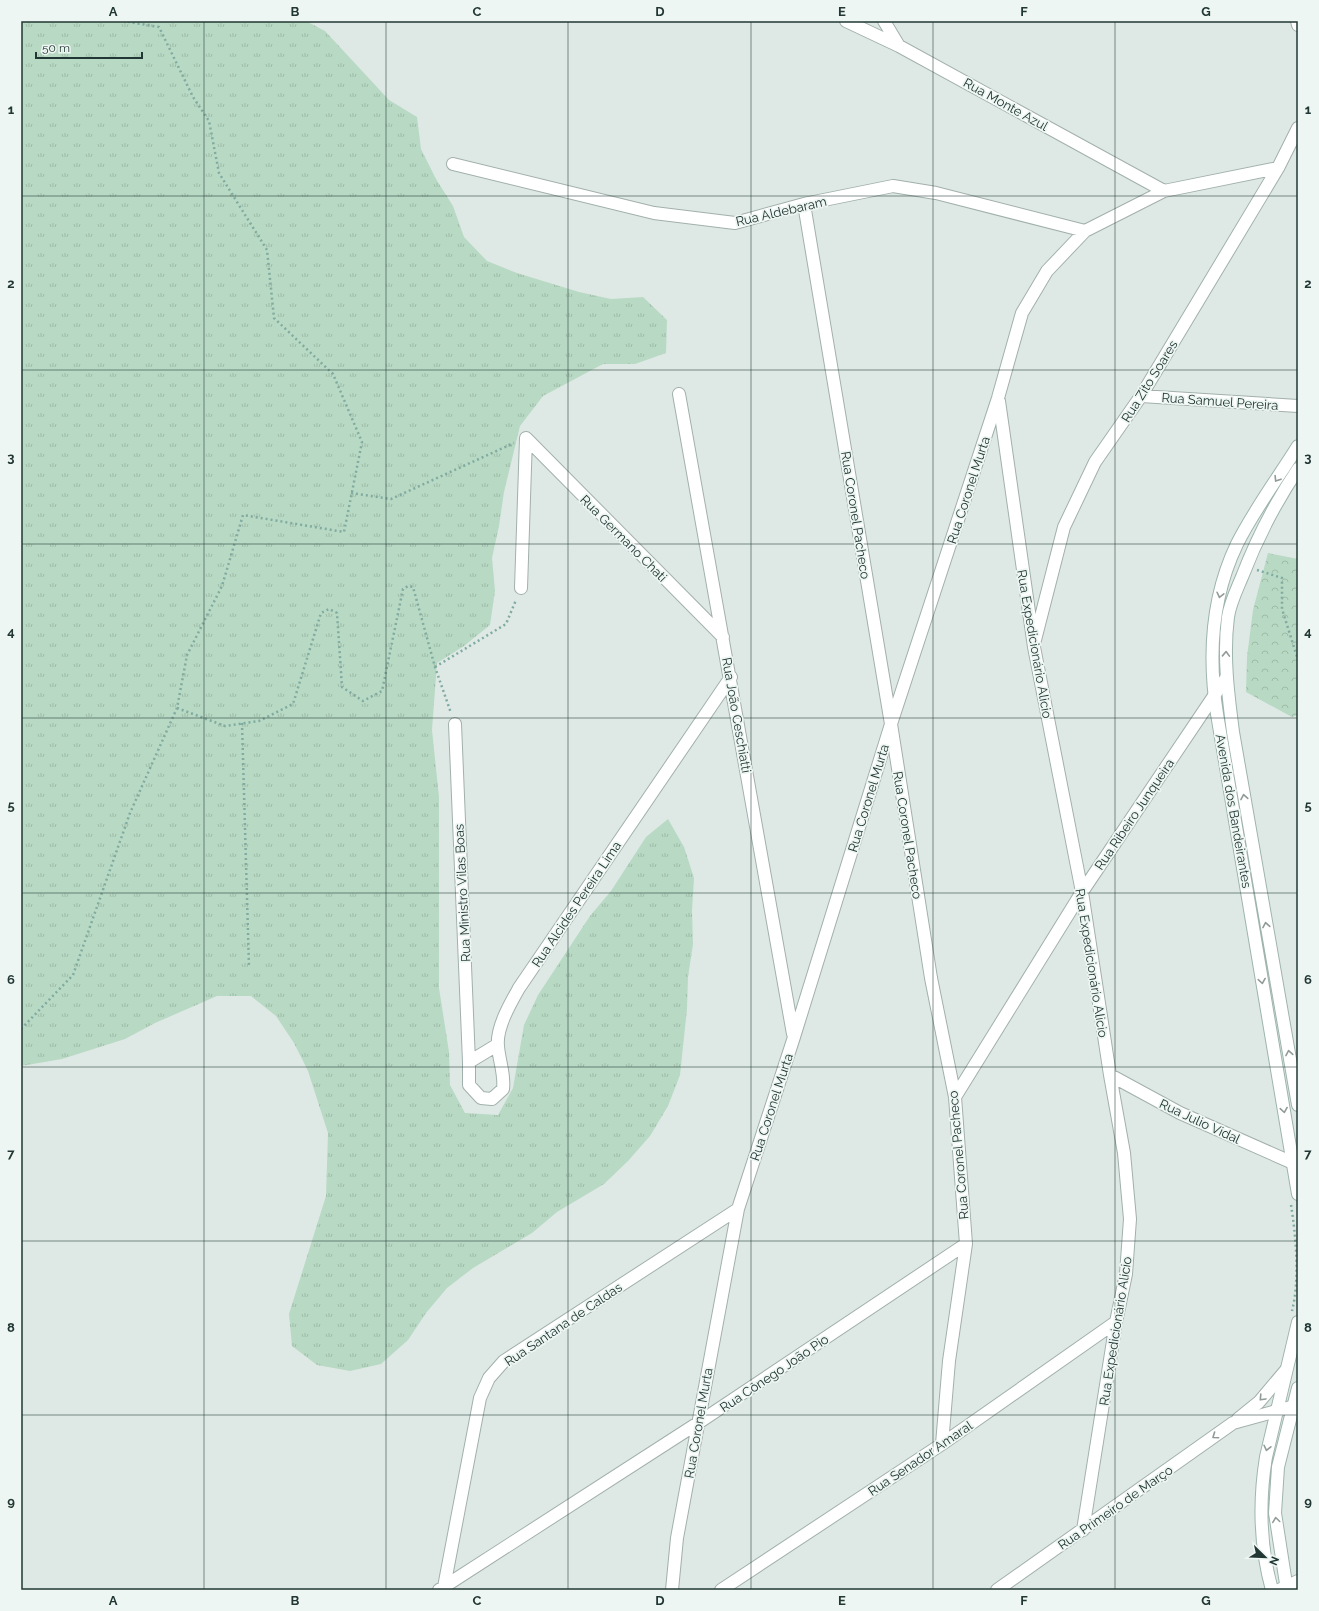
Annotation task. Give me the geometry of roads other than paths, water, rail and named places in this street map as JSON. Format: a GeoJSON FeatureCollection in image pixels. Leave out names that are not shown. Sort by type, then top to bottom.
{"type":"FeatureCollection","features":[{"type":"Feature","properties":{"kind":"street","name":"Rua Monte Azul"},"geometry":{"type":"LineString","coordinates":[[846,21],[899,46],[1164,191]]}},
{"type":"Feature","properties":{"kind":"street"},"geometry":{"type":"LineString","coordinates":[[884,21],[899,46]]}},
{"type":"Feature","properties":{"kind":"street","name":"Rua Zito Soares"},"geometry":{"type":"LineString","coordinates":[[1034,647],[1064,526],[1095,462],[1141,396],[1278,168],[1298,128]]}},
{"type":"Feature","properties":{"kind":"street","name":"Rua Aldebaram"},"geometry":{"type":"LineString","coordinates":[[453,164],[654,213],[735,223],[804,204],[893,186],[936,193],[1085,231]]}},
{"type":"Feature","properties":{"kind":"street","name":"Rua Coronel Murta"},"geometry":{"type":"LineString","coordinates":[[672,1590],[677,1538],[738,1209],[794,1037],[890,724],[998,398],[1022,313],[1047,271],[1085,231],[1164,191],[1278,168]]}},
{"type":"Feature","properties":{"kind":"street","name":"Rua Coronel Pacheco"},"geometry":{"type":"LineString","coordinates":[[804,204],[890,724],[930,978],[955,1097],[966,1244],[949,1361],[942,1444]]}},
{"type":"Feature","properties":{"kind":"street","name":"Rua João Ceschiatti"},"geometry":{"type":"LineString","coordinates":[[679,394],[731,677],[794,1037]]}},
{"type":"Feature","properties":{"kind":"street","name":"Rua Samuel Pereira"},"geometry":{"type":"LineString","coordinates":[[1141,396],[1298,406]]}},
{"type":"Feature","properties":{"kind":"street","name":"Rua Expedicionário Alicio"},"geometry":{"type":"LineString","coordinates":[[998,398],[1034,647],[1082,892],[1110,1074],[1124,1153],[1130,1220],[1126,1274],[1116,1322],[1083,1530]]}},
{"type":"Feature","properties":{"kind":"street","name":"Rua Germano Chati"},"geometry":{"type":"LineString","coordinates":[[521,588],[526,438],[723,637]]}},
{"type":"Feature","properties":{"kind":"street","name":"Avenida dos Bandeirantes"},"geometry":{"type":"LineString","coordinates":[[1294,1196],[1292,1163],[1214,694],[1211,662],[1212,643],[1218,606],[1229,562],[1246,528],[1298,446]]}},
{"type":"Feature","properties":{"kind":"street","name":"Avenida dos Bandeirantes"},"geometry":{"type":"LineString","coordinates":[[1298,469],[1280,496],[1256,540],[1228,616],[1226,678],[1233,732],[1298,1105]]}},
{"type":"Feature","properties":{"kind":"street","name":"Rua Alcides Pereira Lima"},"geometry":{"type":"LineString","coordinates":[[469,1062],[469,1085],[481,1098],[492,1098],[503,1089],[504,1077],[497,1045],[504,1017],[519,988],[731,677]]}},
{"type":"Feature","properties":{"kind":"street","name":"Rua Ribeiro Junqueira"},"geometry":{"type":"LineString","coordinates":[[955,1097],[1082,892],[1226,678]]}},
{"type":"Feature","properties":{"kind":"street","name":"Rua Ministro Vilas Boas"},"geometry":{"type":"LineString","coordinates":[[454,724],[469,1062]]}},
{"type":"Feature","properties":{"kind":"street"},"geometry":{"type":"LineString","coordinates":[[469,1062],[497,1045]]}},
{"type":"Feature","properties":{"kind":"street","name":"Rua Julio Vidal"},"geometry":{"type":"LineString","coordinates":[[1110,1074],[1180,1113],[1292,1163]]}},
{"type":"Feature","properties":{"kind":"street","name":"Rua Santana de Caldas"},"geometry":{"type":"LineString","coordinates":[[441,1588],[480,1398],[488,1378],[504,1361],[738,1209]]}},
{"type":"Feature","properties":{"kind":"street","name":"Rua Cônego João Pio"},"geometry":{"type":"LineString","coordinates":[[441,1588],[698,1423],[966,1244]]}},
{"type":"Feature","properties":{"kind":"street"},"geometry":{"type":"LineString","coordinates":[[1272,1590],[1265,1558],[1262,1498],[1264,1464],[1286,1370],[1295,1318]]}},
{"type":"Feature","properties":{"kind":"street","name":"Rua Senador Amaral"},"geometry":{"type":"LineString","coordinates":[[721,1590],[942,1444],[1116,1322]]}},
{"type":"Feature","properties":{"kind":"street","name":"Rua Primeiro de Março"},"geometry":{"type":"LineString","coordinates":[[997,1590],[1233,1423],[1259,1402],[1286,1370]]}},
{"type":"Feature","properties":{"kind":"street"},"geometry":{"type":"LineString","coordinates":[[1298,1388],[1296,1406],[1278,1467],[1275,1513],[1284,1589],[1298,1580]]}},
{"type":"Feature","properties":{"kind":"street","name":"Rua Primeiro de Março"},"geometry":{"type":"LineString","coordinates":[[1233,1423],[1276,1410],[1296,1406]]}}]}
